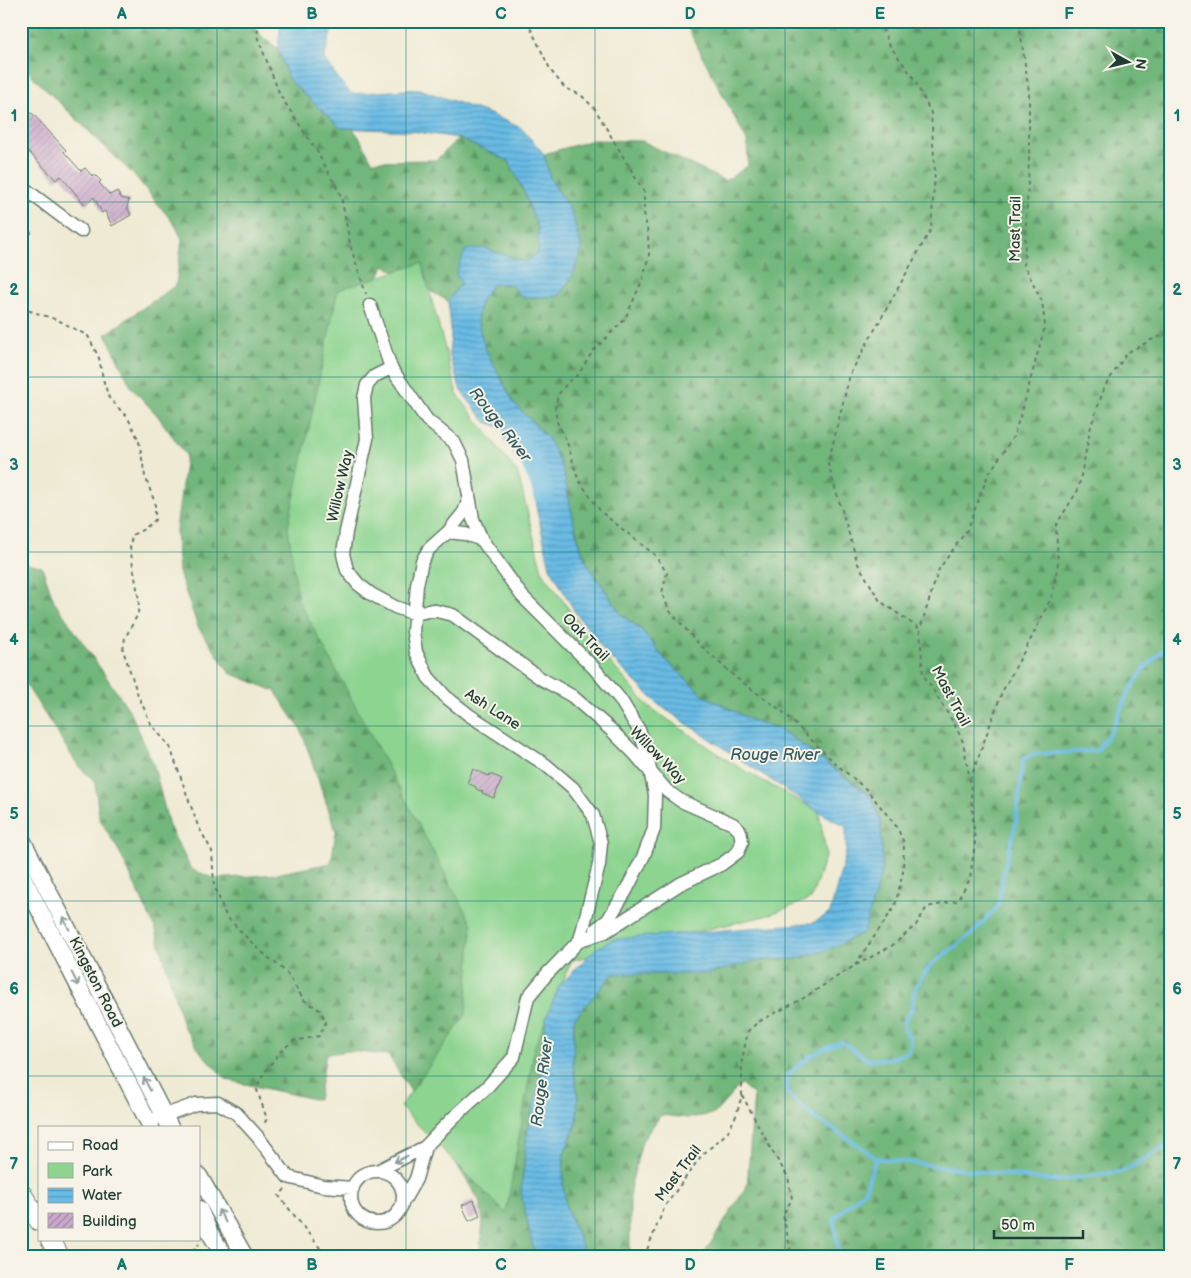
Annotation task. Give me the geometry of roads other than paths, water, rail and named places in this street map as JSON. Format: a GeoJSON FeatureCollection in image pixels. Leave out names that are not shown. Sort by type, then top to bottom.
{"type":"FeatureCollection","features":[{"type":"Feature","properties":{"kind":"highway"},"geometry":{"type":"LineString","coordinates":[[21,1193],[38,1219]]}},
{"type":"Feature","properties":{"kind":"highway"},"geometry":{"type":"LineString","coordinates":[[51,1240],[60,1257]]}},
{"type":"Feature","properties":{"kind":"main road","name":"Kingston Road"},"geometry":{"type":"LineString","coordinates":[[21,838],[59,910],[158,1122]]}},
{"type":"Feature","properties":{"kind":"main road","name":"Kingston Road"},"geometry":{"type":"LineString","coordinates":[[21,874],[158,1122]]}},
{"type":"Feature","properties":{"kind":"main road"},"geometry":{"type":"LineString","coordinates":[[200,1178],[245,1257]]}},
{"type":"Feature","properties":{"kind":"main road"},"geometry":{"type":"LineString","coordinates":[[200,1211],[210,1233],[225,1257]]}},
{"type":"Feature","properties":{"kind":"street"},"geometry":{"type":"LineString","coordinates":[[21,186],[81,231]]}},
{"type":"Feature","properties":{"kind":"street","name":"Oak Trail"},"geometry":{"type":"LineString","coordinates":[[370,305],[391,368],[427,420],[454,442],[463,460],[473,519],[482,540],[522,596],[593,667],[620,699],[639,730],[646,750],[655,796],[654,829],[644,855],[608,920],[580,940]]}},
{"type":"Feature","properties":{"kind":"street","name":"Willow Way"},"geometry":{"type":"LineString","coordinates":[[377,1171],[425,1147],[487,1087],[514,1057],[528,997],[580,940],[605,932],[680,884],[722,864],[738,852],[742,842],[740,831],[733,824],[681,801],[667,791],[636,754],[572,696],[540,678],[452,615],[432,610],[415,614],[395,608],[358,584],[347,570],[343,554],[346,532],[367,439],[364,398],[367,385],[375,376],[391,368]]}},
{"type":"Feature","properties":{"kind":"street","name":"Ash Lane"},"geometry":{"type":"LineString","coordinates":[[469,499],[464,512],[448,532],[429,549],[422,562],[417,585],[413,632],[416,652],[428,677],[446,697],[546,765],[573,788],[593,815],[601,843],[599,865],[580,940]]}},
{"type":"Feature","properties":{"kind":"street"},"geometry":{"type":"LineString","coordinates":[[448,532],[465,534],[482,540]]}},
{"type":"Feature","properties":{"kind":"street"},"geometry":{"type":"LineString","coordinates":[[158,1122],[196,1104],[218,1103],[236,1114],[257,1136],[288,1177],[323,1186],[353,1188]]}},
{"type":"Feature","properties":{"kind":"street","name":"Willow Way"},"geometry":{"type":"LineString","coordinates":[[404,1200],[416,1179],[425,1147]]}},
{"type":"Feature","properties":{"kind":"street"},"geometry":{"type":"LineString","coordinates":[[377,1171],[393,1176],[399,1182],[403,1190],[404,1200],[402,1208],[396,1216],[381,1224],[363,1220],[356,1214],[352,1206],[351,1197],[353,1188],[362,1176],[377,1171]]}},
{"type":"Feature","properties":{"kind":"water","name":"Rouge River"},"geometry":{"type":"Polygon","coordinates":[[[281,21],[334,21],[324,59],[351,94],[419,89],[490,114],[521,128],[544,154],[550,178],[572,213],[582,249],[572,277],[559,296],[523,298],[510,284],[493,284],[480,302],[477,321],[485,348],[514,403],[548,438],[563,470],[576,532],[585,560],[621,614],[643,631],[661,655],[703,695],[751,720],[779,728],[872,797],[881,823],[882,870],[864,932],[828,950],[795,959],[755,961],[707,974],[613,974],[574,1019],[573,1066],[578,1096],[577,1122],[564,1154],[563,1184],[566,1208],[585,1257],[535,1257],[521,1193],[527,1133],[540,1082],[546,1018],[559,986],[595,949],[613,939],[813,923],[830,913],[846,852],[846,827],[819,812],[659,705],[607,654],[575,612],[550,567],[537,511],[534,464],[502,428],[486,422],[461,391],[449,354],[451,335],[448,301],[461,283],[456,274],[465,250],[485,248],[525,262],[538,253],[538,229],[525,194],[509,161],[458,138],[412,131],[341,128],[288,79],[278,48],[281,21]]]}},
{"type":"Feature","properties":{"kind":"waterway","name":"Rouge River"},"geometry":{"type":"LineString","coordinates":[[513,436],[532,463],[544,494]]}},
{"type":"Feature","properties":{"kind":"waterway"},"geometry":{"type":"LineString","coordinates":[[839,1257],[834,1218],[865,1190],[876,1158],[813,1117],[787,1093],[787,1076],[813,1055],[842,1042],[868,1060],[893,1058],[908,1052],[911,1042],[905,1031],[904,1021],[913,1008],[913,995],[920,979],[932,964],[973,933],[998,906],[1004,870],[1016,823],[1023,759],[1035,754],[1097,751],[1111,731],[1130,690],[1144,669],[1170,643]]}},
{"type":"Feature","properties":{"kind":"waterway"},"geometry":{"type":"LineString","coordinates":[[876,1158],[1053,1181],[1124,1171],[1170,1144]]}}]}
